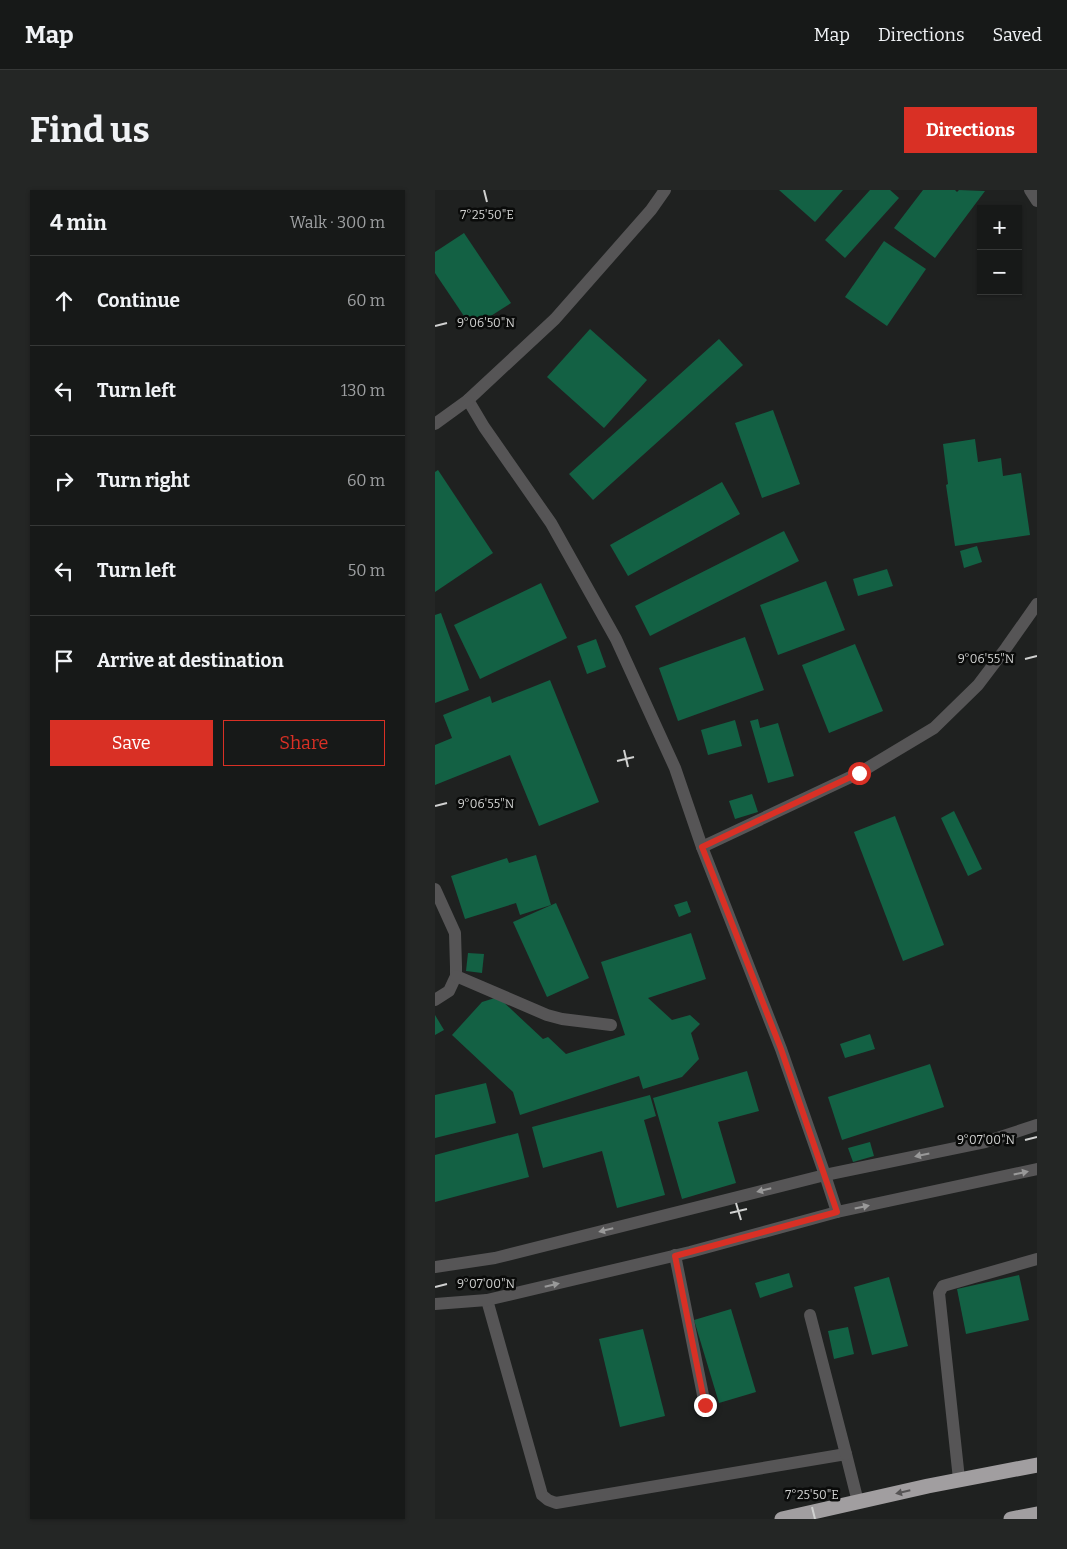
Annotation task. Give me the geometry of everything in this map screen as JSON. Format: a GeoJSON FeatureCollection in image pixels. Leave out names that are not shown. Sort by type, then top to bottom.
{"type":"FeatureCollection","features":[{"type":"Feature","properties":{"kind":"highway"},"geometry":{"type":"LineString","coordinates":[[782,1519],[1037,1460]]}},
{"type":"Feature","properties":{"kind":"highway"},"geometry":{"type":"LineString","coordinates":[[928,1486],[1037,1465]]}},
{"type":"Feature","properties":{"kind":"highway"},"geometry":{"type":"LineString","coordinates":[[1011,1519],[1037,1514]]}},
{"type":"Feature","properties":{"kind":"street"},"geometry":{"type":"LineString","coordinates":[[435,424],[468,400],[555,319],[651,210],[665,190]]}},
{"type":"Feature","properties":{"kind":"street"},"geometry":{"type":"LineString","coordinates":[[1030,190],[1037,201]]}},
{"type":"Feature","properties":{"kind":"street"},"geometry":{"type":"LineString","coordinates":[[468,400],[484,427],[551,523],[616,639],[675,768],[702,847],[781,1049],[837,1212]]}},
{"type":"Feature","properties":{"kind":"street"},"geometry":{"type":"LineString","coordinates":[[702,847],[859,773],[934,728],[978,685],[1007,648],[1037,604]]}},
{"type":"Feature","properties":{"kind":"street"},"geometry":{"type":"LineString","coordinates":[[435,889],[455,933],[456,976],[449,991],[435,1000]]}},
{"type":"Feature","properties":{"kind":"street"},"geometry":{"type":"LineString","coordinates":[[456,976],[547,1015],[562,1019],[611,1025]]}},
{"type":"Feature","properties":{"kind":"street"},"geometry":{"type":"LineString","coordinates":[[435,1267],[495,1258],[825,1175],[985,1142],[1037,1125]]}},
{"type":"Feature","properties":{"kind":"street"},"geometry":{"type":"LineString","coordinates":[[435,1304],[487,1300],[675,1256],[837,1212],[1037,1169]]}},
{"type":"Feature","properties":{"kind":"street"},"geometry":{"type":"LineString","coordinates":[[675,1256],[705,1405]]}},
{"type":"Feature","properties":{"kind":"street"},"geometry":{"type":"LineString","coordinates":[[959,1479],[939,1293],[943,1286],[1037,1259]]}},
{"type":"Feature","properties":{"kind":"street"},"geometry":{"type":"LineString","coordinates":[[487,1300],[542,1495],[548,1500],[555,1503],[846,1454]]}},
{"type":"Feature","properties":{"kind":"street"},"geometry":{"type":"LineString","coordinates":[[810,1315],[858,1502]]}},
{"type":"Feature","properties":{"kind":"building"},"geometry":{"type":"Polygon","coordinates":[[[779,190],[843,190],[815,222],[779,190]]]}},
{"type":"Feature","properties":{"kind":"building"},"geometry":{"type":"Polygon","coordinates":[[[870,190],[890,190],[899,198],[845,258],[825,240],[870,190]]]}},
{"type":"Feature","properties":{"kind":"building"},"geometry":{"type":"Polygon","coordinates":[[[923,190],[985,191],[935,258],[894,228],[923,190]]]}},
{"type":"Feature","properties":{"kind":"building"},"geometry":{"type":"Polygon","coordinates":[[[464,233],[511,303],[472,328],[435,273],[435,252],[464,233]]]}},
{"type":"Feature","properties":{"kind":"building"},"geometry":{"type":"Polygon","coordinates":[[[884,241],[926,269],[887,326],[845,297],[884,241]]]}},
{"type":"Feature","properties":{"kind":"building"},"geometry":{"type":"Polygon","coordinates":[[[590,329],[647,380],[604,428],[547,377],[590,329]]]}},
{"type":"Feature","properties":{"kind":"building"},"geometry":{"type":"Polygon","coordinates":[[[719,339],[743,365],[593,500],[569,474],[719,339]]]}},
{"type":"Feature","properties":{"kind":"building"},"geometry":{"type":"Polygon","coordinates":[[[773,410],[800,484],[762,498],[735,423],[773,410]]]}},
{"type":"Feature","properties":{"kind":"building"},"geometry":{"type":"Polygon","coordinates":[[[975,439],[978,462],[1001,458],[1003,476],[1021,473],[1030,535],[955,546],[946,485],[948,484],[943,444],[975,439]]]}},
{"type":"Feature","properties":{"kind":"building"},"geometry":{"type":"Polygon","coordinates":[[[438,470],[493,553],[435,592],[435,472],[438,470]]]}},
{"type":"Feature","properties":{"kind":"building"},"geometry":{"type":"Polygon","coordinates":[[[722,482],[740,514],[628,576],[610,545],[722,482]]]}},
{"type":"Feature","properties":{"kind":"building"},"geometry":{"type":"Polygon","coordinates":[[[784,531],[799,561],[650,636],[635,606],[784,531]]]}},
{"type":"Feature","properties":{"kind":"building"},"geometry":{"type":"Polygon","coordinates":[[[977,546],[982,562],[964,568],[960,551],[977,546]]]}},
{"type":"Feature","properties":{"kind":"building"},"geometry":{"type":"Polygon","coordinates":[[[887,569],[893,586],[858,596],[853,579],[887,569]]]}},
{"type":"Feature","properties":{"kind":"building"},"geometry":{"type":"Polygon","coordinates":[[[826,581],[845,630],[778,655],[760,605],[826,581]]]}},
{"type":"Feature","properties":{"kind":"building"},"geometry":{"type":"Polygon","coordinates":[[[541,583],[567,638],[480,679],[454,625],[541,583]]]}},
{"type":"Feature","properties":{"kind":"building"},"geometry":{"type":"Polygon","coordinates":[[[441,613],[469,690],[435,703],[435,615],[441,613]]]}},
{"type":"Feature","properties":{"kind":"building"},"geometry":{"type":"Polygon","coordinates":[[[745,637],[764,690],[678,721],[659,668],[745,637]]]}},
{"type":"Feature","properties":{"kind":"building"},"geometry":{"type":"Polygon","coordinates":[[[596,639],[606,667],[587,674],[577,646],[596,639]]]}},
{"type":"Feature","properties":{"kind":"building"},"geometry":{"type":"Polygon","coordinates":[[[855,644],[883,711],[829,733],[802,665],[855,644]]]}},
{"type":"Feature","properties":{"kind":"building"},"geometry":{"type":"Polygon","coordinates":[[[550,680],[599,802],[539,826],[510,755],[435,785],[435,745],[452,738],[443,715],[490,696],[492,703],[550,680]]]}},
{"type":"Feature","properties":{"kind":"building"},"geometry":{"type":"Polygon","coordinates":[[[758,719],[760,728],[778,723],[794,776],[768,783],[750,721],[758,719]]]}},
{"type":"Feature","properties":{"kind":"building"},"geometry":{"type":"Polygon","coordinates":[[[735,720],[742,746],[708,755],[701,730],[735,720]]]}},
{"type":"Feature","properties":{"kind":"building"},"geometry":{"type":"Polygon","coordinates":[[[752,794],[758,812],[735,819],[729,801],[752,794]]]}},
{"type":"Feature","properties":{"kind":"building"},"geometry":{"type":"Polygon","coordinates":[[[954,811],[982,869],[968,876],[941,818],[954,811]]]}},
{"type":"Feature","properties":{"kind":"building"},"geometry":{"type":"Polygon","coordinates":[[[895,816],[944,945],[903,961],[854,832],[895,816]]]}},
{"type":"Feature","properties":{"kind":"building"},"geometry":{"type":"Polygon","coordinates":[[[536,855],[551,905],[520,915],[516,903],[465,919],[451,876],[507,858],[509,863],[536,855]]]}},
{"type":"Feature","properties":{"kind":"building"},"geometry":{"type":"Polygon","coordinates":[[[687,901],[691,912],[679,917],[674,905],[687,901]]]}},
{"type":"Feature","properties":{"kind":"building"},"geometry":{"type":"Polygon","coordinates":[[[556,903],[589,978],[547,997],[513,922],[556,903]]]}},
{"type":"Feature","properties":{"kind":"building"},"geometry":{"type":"Polygon","coordinates":[[[691,933],[706,979],[648,998],[672,1020],[690,1015],[700,1024],[691,1033],[699,1059],[682,1077],[643,1089],[639,1076],[520,1115],[513,1092],[452,1035],[482,1002],[498,997],[543,1039],[548,1037],[566,1054],[625,1035],[601,962],[691,933]]]}},
{"type":"Feature","properties":{"kind":"building"},"geometry":{"type":"Polygon","coordinates":[[[468,953],[484,954],[482,973],[466,971],[468,953]]]}},
{"type":"Feature","properties":{"kind":"building"},"geometry":{"type":"Polygon","coordinates":[[[435,1015],[444,1030],[435,1035],[435,1015]]]}},
{"type":"Feature","properties":{"kind":"building"},"geometry":{"type":"Polygon","coordinates":[[[870,1034],[875,1049],[845,1058],[840,1044],[870,1034]]]}},
{"type":"Feature","properties":{"kind":"building"},"geometry":{"type":"Polygon","coordinates":[[[930,1064],[944,1107],[842,1140],[828,1097],[930,1064]]]}},
{"type":"Feature","properties":{"kind":"building"},"geometry":{"type":"Polygon","coordinates":[[[747,1071],[759,1111],[718,1122],[736,1183],[682,1199],[653,1098],[747,1071]]]}},
{"type":"Feature","properties":{"kind":"building"},"geometry":{"type":"Polygon","coordinates":[[[486,1083],[496,1123],[435,1138],[435,1095],[486,1083]]]}},
{"type":"Feature","properties":{"kind":"building"},"geometry":{"type":"Polygon","coordinates":[[[650,1095],[656,1116],[644,1120],[665,1195],[617,1208],[602,1151],[543,1168],[532,1127],[650,1095]]]}},
{"type":"Feature","properties":{"kind":"building"},"geometry":{"type":"Polygon","coordinates":[[[518,1133],[529,1177],[435,1202],[435,1155],[518,1133]]]}},
{"type":"Feature","properties":{"kind":"building"},"geometry":{"type":"Polygon","coordinates":[[[870,1142],[874,1156],[853,1162],[848,1148],[870,1142]]]}},
{"type":"Feature","properties":{"kind":"building"},"geometry":{"type":"Polygon","coordinates":[[[789,1273],[793,1287],[760,1298],[755,1283],[789,1273]]]}},
{"type":"Feature","properties":{"kind":"building"},"geometry":{"type":"Polygon","coordinates":[[[1019,1275],[1029,1320],[966,1334],[957,1289],[1019,1275]]]}},
{"type":"Feature","properties":{"kind":"building"},"geometry":{"type":"Polygon","coordinates":[[[889,1277],[908,1346],[872,1355],[854,1287],[889,1277]]]}},
{"type":"Feature","properties":{"kind":"building"},"geometry":{"type":"Polygon","coordinates":[[[731,1309],[756,1392],[719,1403],[694,1320],[731,1309]]]}},
{"type":"Feature","properties":{"kind":"building"},"geometry":{"type":"Polygon","coordinates":[[[848,1327],[854,1354],[834,1359],[828,1331],[848,1327]]]}},
{"type":"Feature","properties":{"kind":"building"},"geometry":{"type":"Polygon","coordinates":[[[643,1329],[665,1416],[620,1427],[599,1339],[643,1329]]]}},
{"type":"Feature","properties":{"kind":"route"},"geometry":{"type":"LineString","coordinates":[[705,1405],[675,1256],[837,1212],[781,1049],[702,847],[859,773]]}}]}
